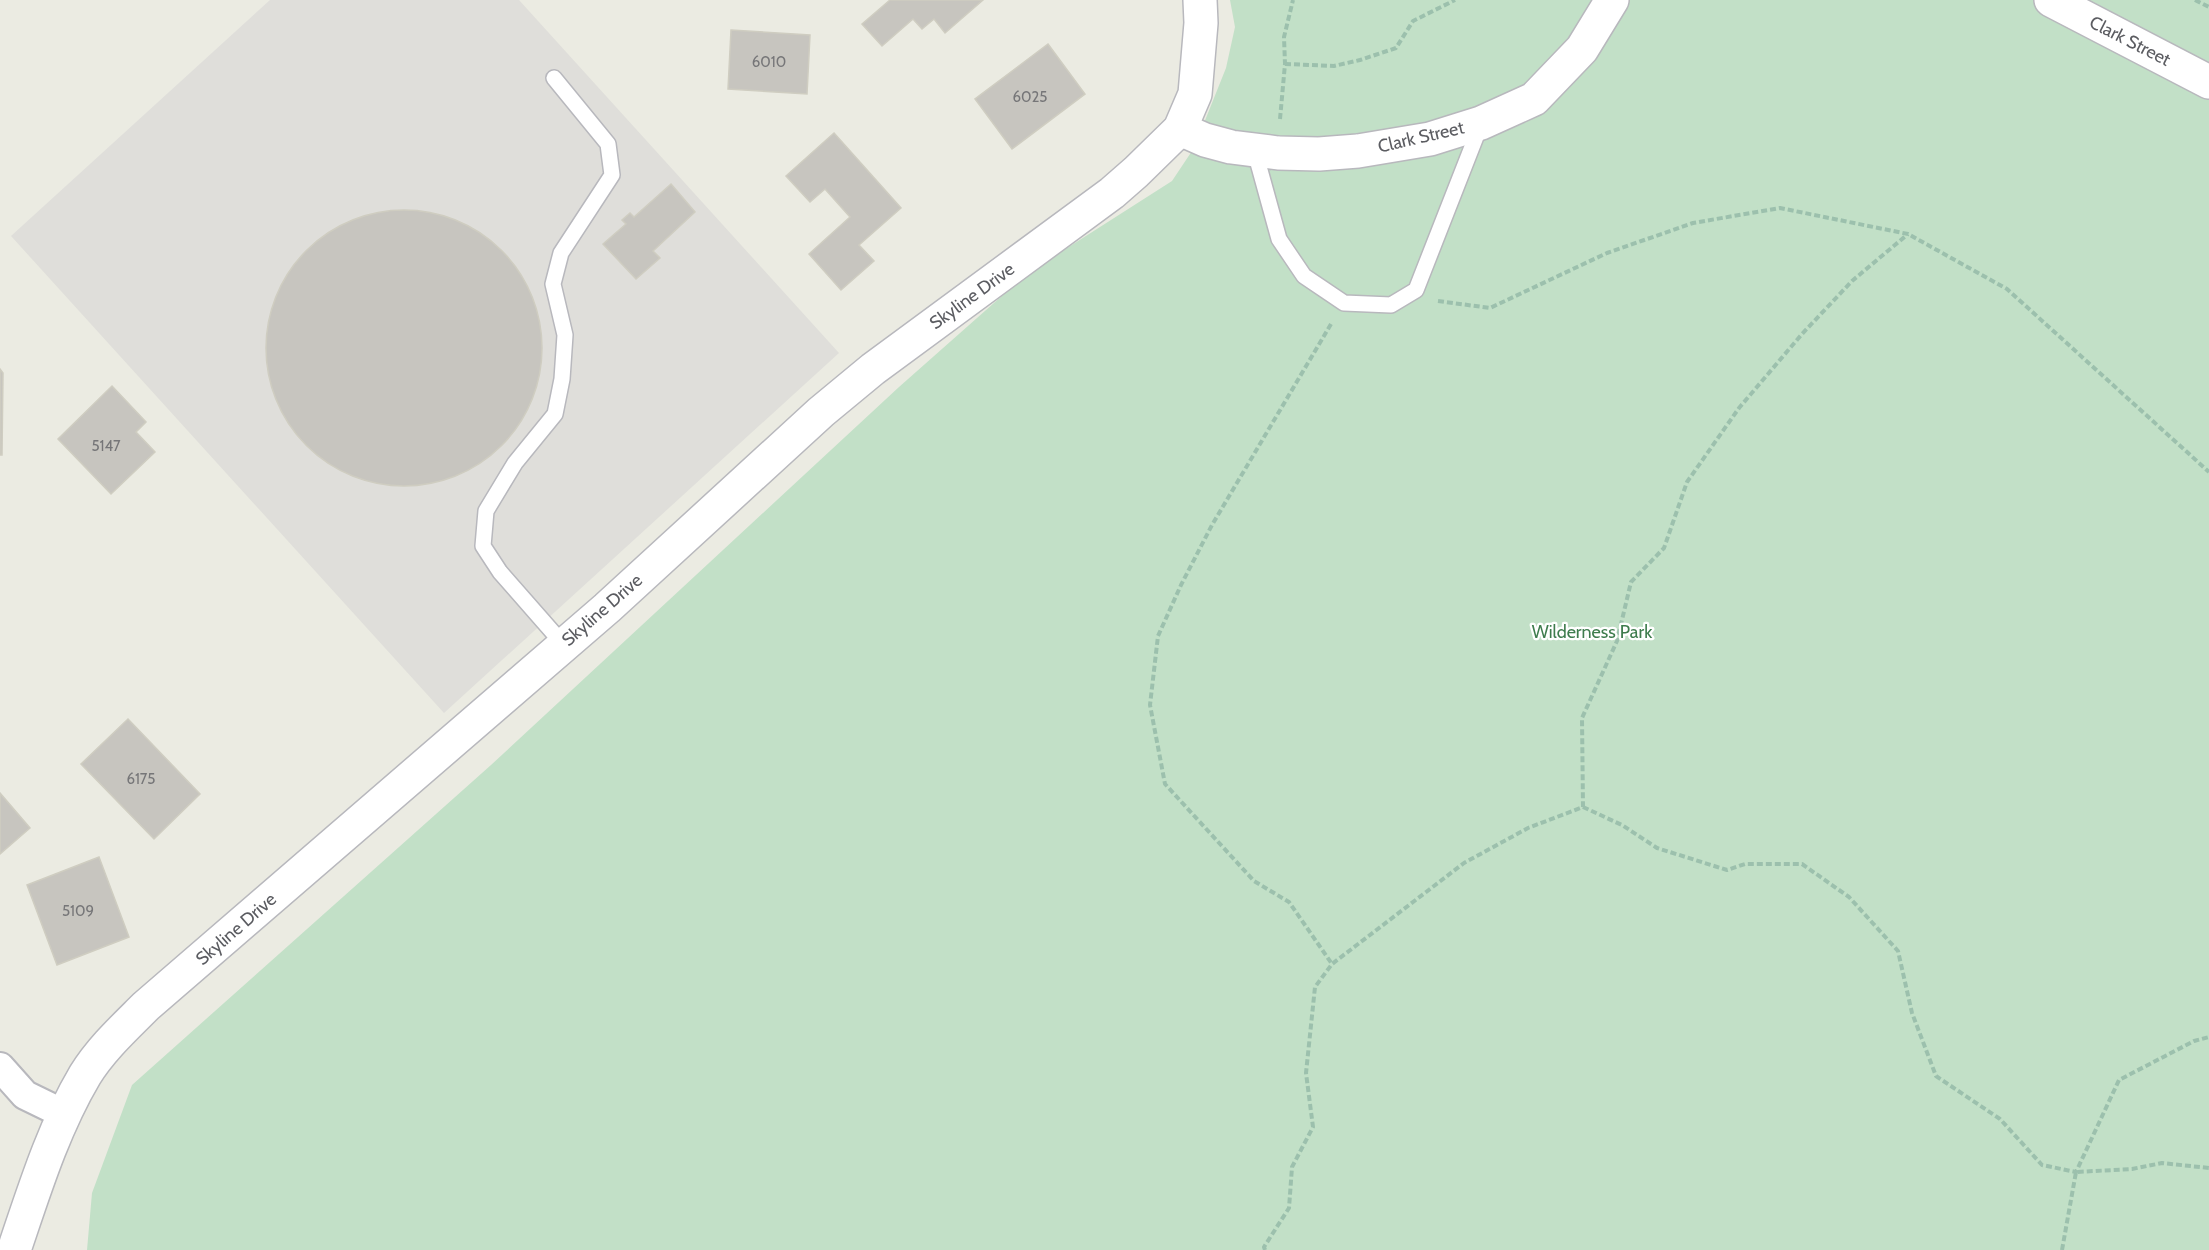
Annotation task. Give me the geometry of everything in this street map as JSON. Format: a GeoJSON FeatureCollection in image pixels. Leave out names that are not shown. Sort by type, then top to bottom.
{"type":"FeatureCollection","features":[{"type":"Feature","properties":{"kind":"street","name":"Skyline Drive"},"geometry":{"type":"LineString","coordinates":[[14,1250],[64,1114],[86,1074],[103,1051],[146,1006],[607,608],[821,412],[873,369],[1112,193],[1180,129],[1195,94],[1201,23],[1200,0]]}},
{"type":"Feature","properties":{"kind":"street","name":"Clark Street"},"geometry":{"type":"LineString","coordinates":[[1180,129],[1218,144],[1267,152],[1319,154],[1430,139],[1481,123],[1534,99],[1582,49],[1612,0]]}},
{"type":"Feature","properties":{"kind":"street","name":"Clark Street"},"geometry":{"type":"LineString","coordinates":[[2051,0],[2209,82]]}},
{"type":"Feature","properties":{"kind":"street"},"geometry":{"type":"LineString","coordinates":[[0,1067],[25,1095],[64,1114]]}},
{"type":"Feature","properties":{"kind":"lane"},"geometry":{"type":"LineString","coordinates":[[554,78],[608,144],[612,175],[561,253],[553,284],[565,335],[562,379],[555,414],[515,463],[486,511],[483,546],[500,572],[564,645]]}},
{"type":"Feature","properties":{"kind":"lane"},"geometry":{"type":"LineString","coordinates":[[1267,152],[1279,239],[1304,276],[1344,303],[1391,305],[1416,290],[1481,123]]}},
{"type":"Feature","properties":{"kind":"path"},"geometry":{"type":"LineString","coordinates":[[1267,152],[1285,64],[1284,37],[1293,0]]}},
{"type":"Feature","properties":{"kind":"path"},"geometry":{"type":"LineString","coordinates":[[1285,64],[1334,66],[1396,48],[1413,21],[1455,0]]}},
{"type":"Feature","properties":{"kind":"path"},"geometry":{"type":"LineString","coordinates":[[2195,0],[2209,7]]}},
{"type":"Feature","properties":{"kind":"path"},"geometry":{"type":"LineString","coordinates":[[1416,290],[1441,302],[1490,308],[1607,254],[1693,223],[1780,208],[1908,234],[2007,289],[2209,472]]}},
{"type":"Feature","properties":{"kind":"path"},"geometry":{"type":"LineString","coordinates":[[1583,807],[1582,718],[1617,640],[1631,582],[1664,548],[1687,482],[1739,408],[1802,334],[1852,281],[1908,234]]}},
{"type":"Feature","properties":{"kind":"path"},"geometry":{"type":"LineString","coordinates":[[1332,964],[1289,902],[1254,881],[1165,784],[1150,705],[1158,636],[1181,585],[1212,525],[1344,303]]}},
{"type":"Feature","properties":{"kind":"path"},"geometry":{"type":"LineString","coordinates":[[1264,1250],[1289,1208],[1292,1167],[1313,1127],[1306,1073],[1315,987],[1332,964],[1464,863],[1528,828],[1583,807],[1622,825],[1657,848],[1727,870],[1745,864],[1802,864],[1849,897],[1898,951],[1912,1013],[1936,1076],[2000,1119],[2042,1165],[2076,1172],[2132,1169],[2162,1163],[2209,1168]]}},
{"type":"Feature","properties":{"kind":"path"},"geometry":{"type":"LineString","coordinates":[[2062,1250],[2076,1172],[2119,1080],[2194,1041],[2209,1037]]}},
{"type":"Feature","properties":{"kind":"shaded area"},"geometry":{"type":"Polygon","coordinates":[[[270,0],[519,0],[839,353],[444,713],[11,236],[270,0]]]}},
{"type":"Feature","properties":{"kind":"green space","name":"Wilderness Park"},"geometry":{"type":"Polygon","coordinates":[[[1230,0],[2209,0],[2209,1250],[87,1250],[92,1193],[132,1085],[491,765],[899,387],[1028,273],[1172,181],[1194,148],[1226,68],[1235,27],[1230,0]]]}},
{"type":"Feature","properties":{"kind":"building"},"geometry":{"type":"Polygon","coordinates":[[[890,0],[983,0],[945,33],[934,19],[922,29],[913,19],[882,46],[862,24],[890,0]]]}},
{"type":"Feature","properties":{"kind":"building"},"geometry":{"type":"Polygon","coordinates":[[[731,30],[810,35],[807,94],[728,89],[731,30]]]}},
{"type":"Feature","properties":{"kind":"building"},"geometry":{"type":"Polygon","coordinates":[[[1048,44],[1085,94],[1012,149],[975,99],[1048,44]]]}},
{"type":"Feature","properties":{"kind":"building"},"geometry":{"type":"Polygon","coordinates":[[[834,133],[901,208],[859,245],[874,261],[841,290],[809,254],[850,217],[825,189],[810,202],[786,176],[834,133]]]}},
{"type":"Feature","properties":{"kind":"building"},"geometry":{"type":"Polygon","coordinates":[[[671,184],[695,212],[653,251],[660,258],[636,279],[603,244],[626,224],[622,220],[630,213],[634,217],[671,184]]]}},
{"type":"Feature","properties":{"kind":"building"},"geometry":{"type":"Polygon","coordinates":[[[404,210],[431,213],[457,221],[481,233],[502,250],[519,271],[531,295],[539,321],[542,348],[539,375],[531,401],[519,425],[502,446],[481,463],[457,475],[431,483],[404,486],[377,483],[351,475],[327,463],[306,446],[289,425],[277,401],[269,375],[266,348],[269,321],[277,295],[289,271],[306,250],[327,233],[351,221],[377,213],[404,210]]]}},
{"type":"Feature","properties":{"kind":"building"},"geometry":{"type":"Polygon","coordinates":[[[0,369],[3,373],[2,455],[0,455],[0,369]]]}},
{"type":"Feature","properties":{"kind":"building"},"geometry":{"type":"Polygon","coordinates":[[[112,386],[146,422],[136,432],[155,452],[111,494],[58,439],[112,386]]]}},
{"type":"Feature","properties":{"kind":"building"},"geometry":{"type":"Polygon","coordinates":[[[128,719],[200,794],[154,839],[81,764],[128,719]]]}},
{"type":"Feature","properties":{"kind":"building"},"geometry":{"type":"Polygon","coordinates":[[[0,793],[30,828],[0,854],[0,793]]]}},
{"type":"Feature","properties":{"kind":"building"},"geometry":{"type":"Polygon","coordinates":[[[99,857],[129,937],[57,965],[27,885],[99,857]]]}}]}
